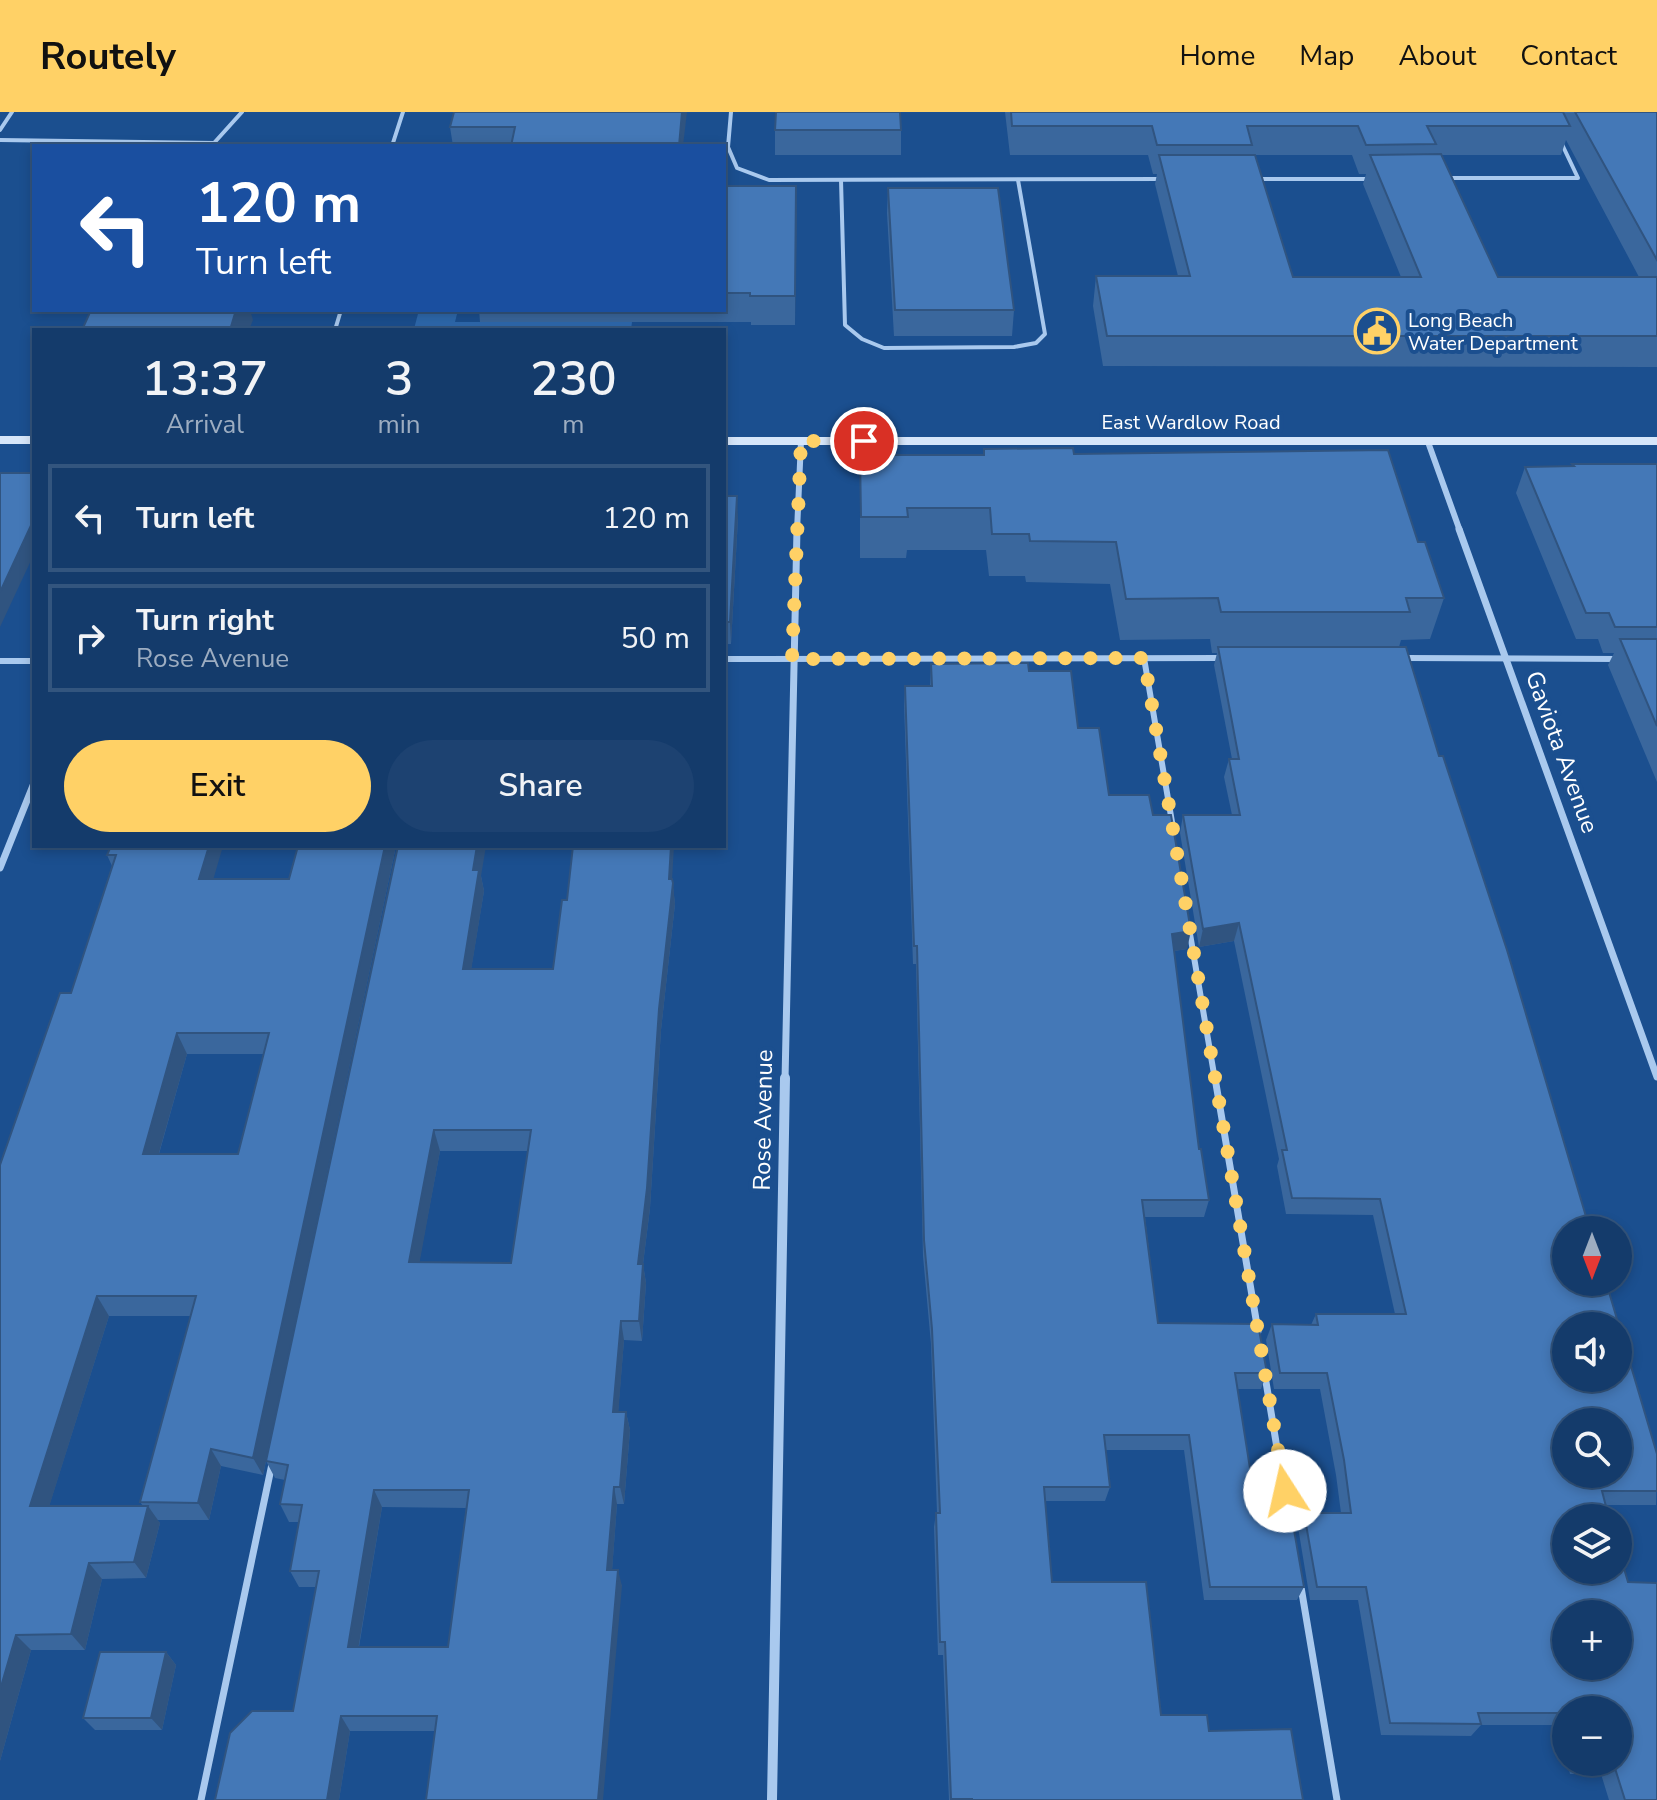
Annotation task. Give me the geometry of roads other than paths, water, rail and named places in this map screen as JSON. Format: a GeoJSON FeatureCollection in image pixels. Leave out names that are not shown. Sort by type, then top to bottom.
{"type":"FeatureCollection","features":[{"type":"Feature","properties":{"kind":"main road"},"geometry":{"type":"LineString","coordinates":[[0,440],[32,440]]}},
{"type":"Feature","properties":{"kind":"main road","name":"East Wardlow Road"},"geometry":{"type":"LineString","coordinates":[[726,441],[1657,441]]}},
{"type":"Feature","properties":{"kind":"street","name":"Rose Avenue"},"geometry":{"type":"LineString","coordinates":[[772,1800],[792,659],[801,441]]}},
{"type":"Feature","properties":{"kind":"street","name":"Gaviota Avenue"},"geometry":{"type":"LineString","coordinates":[[1428,442],[1657,1077]]}},
{"type":"Feature","properties":{"kind":"street"},"geometry":{"type":"LineString","coordinates":[[0,868],[32,788]]}},
{"type":"Feature","properties":{"kind":"lane"},"geometry":{"type":"LineString","coordinates":[[0,130],[12,112]]}},
{"type":"Feature","properties":{"kind":"lane"},"geometry":{"type":"LineString","coordinates":[[0,140],[214,143],[242,112]]}},
{"type":"Feature","properties":{"kind":"lane"},"geometry":{"type":"LineString","coordinates":[[393,144],[403,112]]}},
{"type":"Feature","properties":{"kind":"lane"},"geometry":{"type":"LineString","coordinates":[[731,112],[728,147],[737,168],[769,180],[1174,179]]}},
{"type":"Feature","properties":{"kind":"lane"},"geometry":{"type":"LineString","coordinates":[[1438,178],[1578,178],[1559,138]]}},
{"type":"Feature","properties":{"kind":"lane"},"geometry":{"type":"LineString","coordinates":[[1251,179],[1376,179]]}},
{"type":"Feature","properties":{"kind":"lane"},"geometry":{"type":"LineString","coordinates":[[841,180],[845,325],[862,339],[884,348],[1014,347],[1036,343],[1045,334],[1018,180]]}},
{"type":"Feature","properties":{"kind":"lane"},"geometry":{"type":"LineString","coordinates":[[1144,658],[1173,830]]}},
{"type":"Feature","properties":{"kind":"lane"},"geometry":{"type":"LineString","coordinates":[[726,659],[1223,658]]}},
{"type":"Feature","properties":{"kind":"lane"},"geometry":{"type":"LineString","coordinates":[[1396,658],[1627,659]]}},
{"type":"Feature","properties":{"kind":"lane"},"geometry":{"type":"LineString","coordinates":[[0,661],[32,661]]}},
{"type":"Feature","properties":{"kind":"lane"},"geometry":{"type":"LineString","coordinates":[[1189,924],[1260,1346]]}},
{"type":"Feature","properties":{"kind":"lane"},"geometry":{"type":"LineString","coordinates":[[1263,1362],[1292,1534]]}},
{"type":"Feature","properties":{"kind":"lane"},"geometry":{"type":"LineString","coordinates":[[201,1800],[274,1456]]}},
{"type":"Feature","properties":{"kind":"lane"},"geometry":{"type":"LineString","coordinates":[[1300,1581],[1337,1800]]}},
{"type":"Feature","properties":{"kind":"place","name":"Long Beach Water Department"},"geometry":{"type":"Point","coordinates":[1377,331]}}]}
